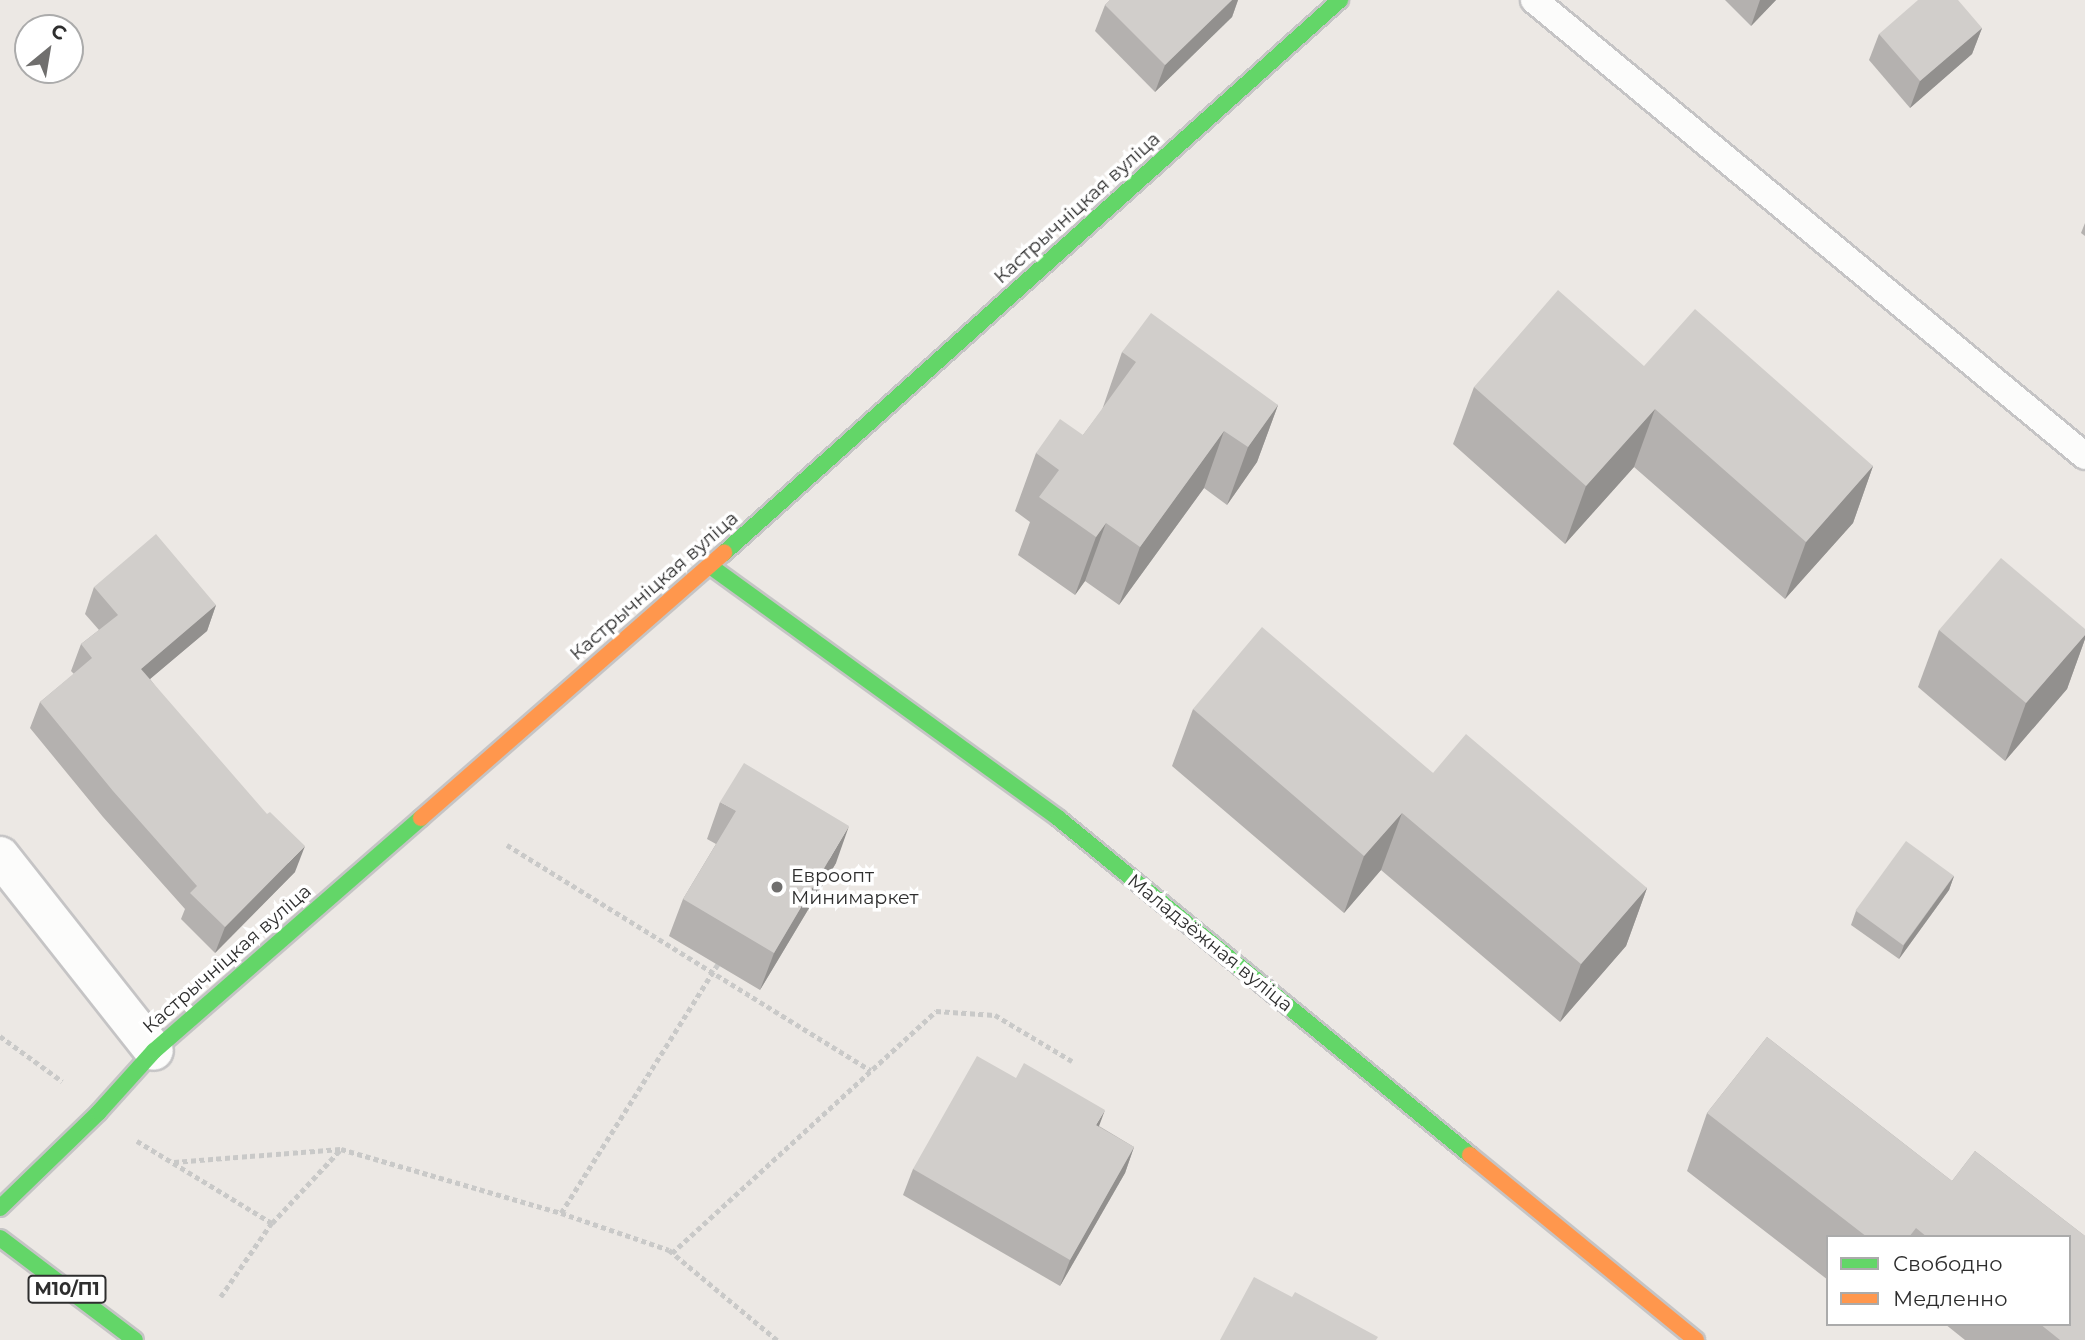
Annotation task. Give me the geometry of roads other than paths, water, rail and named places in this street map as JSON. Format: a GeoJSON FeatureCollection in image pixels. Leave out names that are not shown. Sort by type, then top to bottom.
{"type":"FeatureCollection","features":[{"type":"Feature","properties":{"kind":"street","name":"Кастрычніцкая вуліца"},"geometry":{"type":"LineString","coordinates":[[0,1208],[99,1112],[154,1051],[710,566],[1340,0]]}},
{"type":"Feature","properties":{"kind":"street","name":"Маладзёжная вуліца"},"geometry":{"type":"LineString","coordinates":[[710,566],[1058,818],[1696,1340]]}},
{"type":"Feature","properties":{"kind":"street"},"geometry":{"type":"LineString","coordinates":[[0,856],[154,1051]]}},
{"type":"Feature","properties":{"kind":"street","name":"М10/П1"},"geometry":{"type":"LineString","coordinates":[[0,1238],[135,1340]]}},
{"type":"Feature","properties":{"kind":"lane"},"geometry":{"type":"LineString","coordinates":[[1534,0],[2085,456]]}},
{"type":"Feature","properties":{"kind":"place","name":"Евроопт Минимаркет"},"geometry":{"type":"Point","coordinates":[777,887]}}]}
